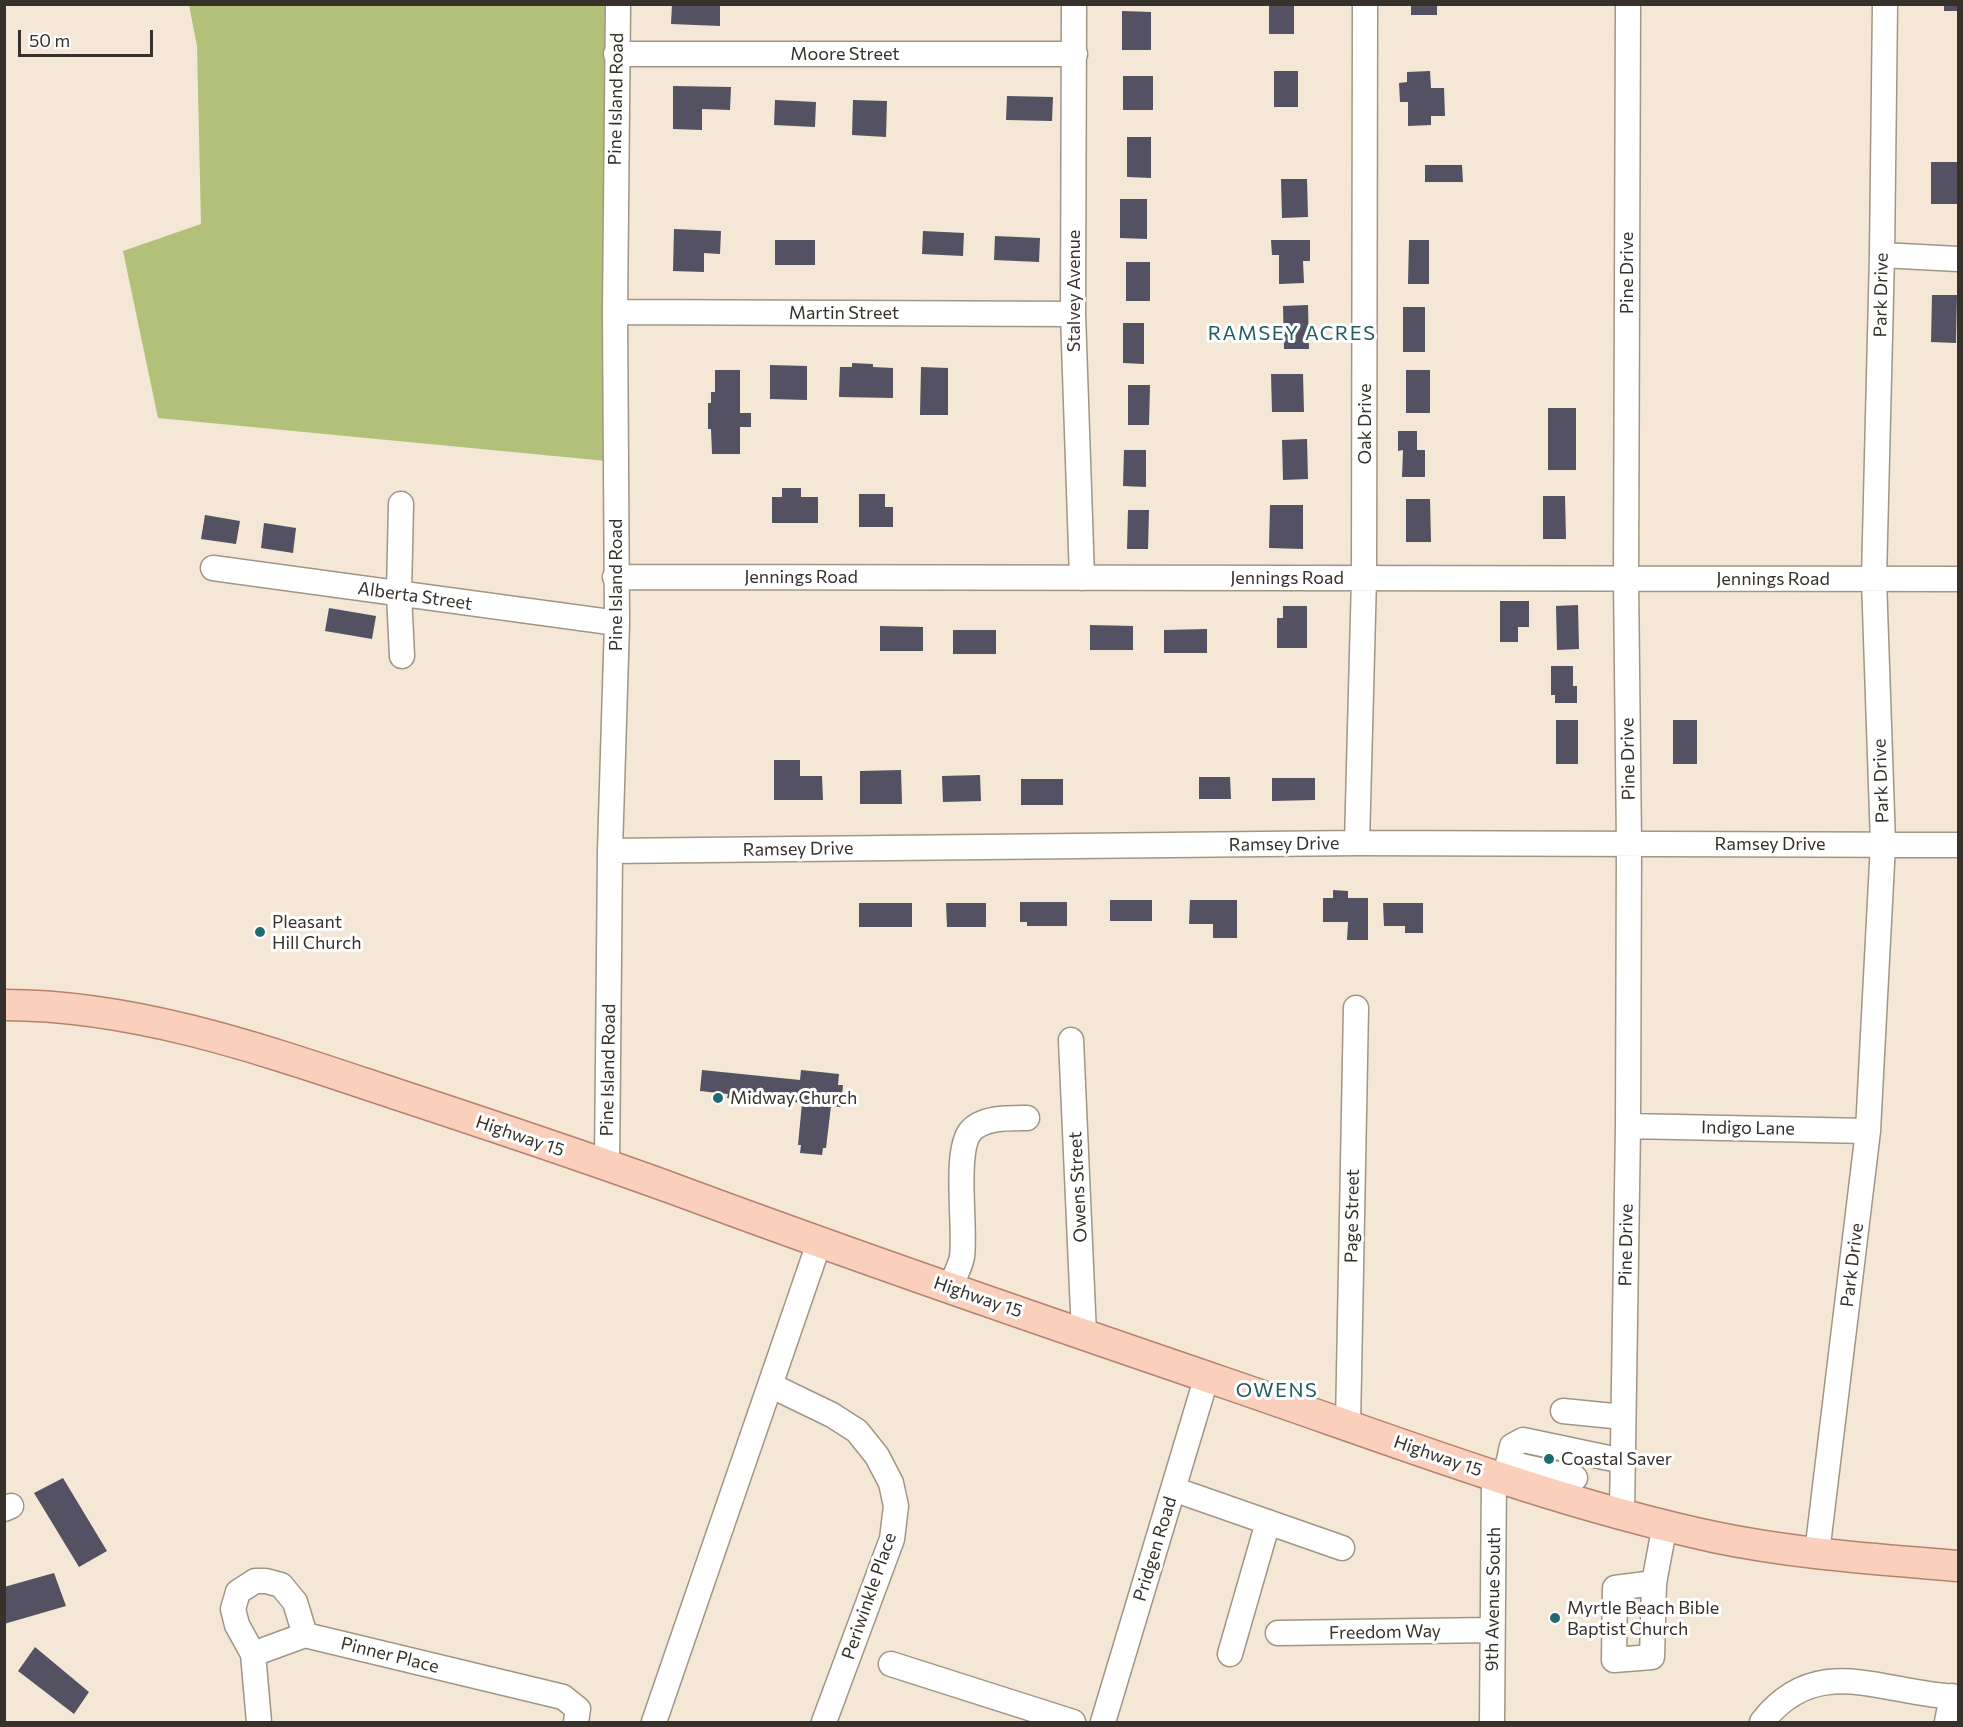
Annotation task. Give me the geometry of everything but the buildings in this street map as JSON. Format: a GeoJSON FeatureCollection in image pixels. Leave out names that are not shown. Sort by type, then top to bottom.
{"type":"FeatureCollection","features":[{"type":"Feature","properties":{"kind":"main road","name":"Highway 15"},"geometry":{"type":"LineString","coordinates":[[4,1005],[51,1005],[104,1012],[251,1045],[607,1165],[819,1243],[1348,1425],[1503,1472],[1574,1489],[1622,1514],[1717,1537],[1817,1553],[1959,1566]]}},
{"type":"Feature","properties":{"kind":"street","name":"Pine Island Road"},"geometry":{"type":"LineString","coordinates":[[607,1165],[610,851],[617,623],[615,312],[618,4]]}},
{"type":"Feature","properties":{"kind":"street","name":"Stalvey Avenue"},"geometry":{"type":"LineString","coordinates":[[1074,4],[1073,314],[1082,578]]}},
{"type":"Feature","properties":{"kind":"street","name":"Oak Drive"},"geometry":{"type":"LineString","coordinates":[[1358,843],[1364,578],[1365,4]]}},
{"type":"Feature","properties":{"kind":"street","name":"Pine Drive"},"geometry":{"type":"LineString","coordinates":[[1622,1514],[1628,1126],[1629,844],[1626,580],[1628,4]]}},
{"type":"Feature","properties":{"kind":"street","name":"Park Drive"},"geometry":{"type":"LineString","coordinates":[[1817,1553],[1868,1131],[1883,844],[1874,579],[1882,255],[1884,4]]}},
{"type":"Feature","properties":{"kind":"street","name":"Moore Street"},"geometry":{"type":"LineString","coordinates":[[616,54],[1075,54]]}},
{"type":"Feature","properties":{"kind":"street"},"geometry":{"type":"LineString","coordinates":[[1882,255],[1959,259]]}},
{"type":"Feature","properties":{"kind":"street","name":"Martin Street"},"geometry":{"type":"LineString","coordinates":[[615,312],[1073,314]]}},
{"type":"Feature","properties":{"kind":"street"},"geometry":{"type":"LineString","coordinates":[[401,504],[399,594],[402,656]]}},
{"type":"Feature","properties":{"kind":"street","name":"Alberta Street"},"geometry":{"type":"LineString","coordinates":[[213,568],[617,623]]}},
{"type":"Feature","properties":{"kind":"street","name":"Jennings Road"},"geometry":{"type":"LineString","coordinates":[[615,577],[1959,579]]}},
{"type":"Feature","properties":{"kind":"street","name":"Ramsey Drive"},"geometry":{"type":"LineString","coordinates":[[610,851],[1358,843],[1959,845]]}},
{"type":"Feature","properties":{"kind":"street","name":"Page Street"},"geometry":{"type":"LineString","coordinates":[[1348,1425],[1356,1008]]}},
{"type":"Feature","properties":{"kind":"street","name":"Owens Street"},"geometry":{"type":"LineString","coordinates":[[1071,1040],[1084,1334]]}},
{"type":"Feature","properties":{"kind":"street"},"geometry":{"type":"LineString","coordinates":[[950,1287],[962,1258],[962,1154],[970,1132],[985,1123],[1001,1118],[1027,1118]]}},
{"type":"Feature","properties":{"kind":"street","name":"Indigo Lane"},"geometry":{"type":"LineString","coordinates":[[1628,1126],[1868,1131]]}},
{"type":"Feature","properties":{"kind":"street"},"geometry":{"type":"LineString","coordinates":[[654,1722],[819,1243]]}},
{"type":"Feature","properties":{"kind":"street","name":"Pridgen Road"},"geometry":{"type":"LineString","coordinates":[[1103,1722],[1207,1376]]}},
{"type":"Feature","properties":{"kind":"street","name":"Periwinkle Place"},"geometry":{"type":"LineString","coordinates":[[770,1385],[832,1415],[857,1431],[877,1456],[891,1483],[896,1506],[892,1539],[824,1722]]}},
{"type":"Feature","properties":{"kind":"street"},"geometry":{"type":"LineString","coordinates":[[1563,1411],[1623,1417]]}},
{"type":"Feature","properties":{"kind":"street"},"geometry":{"type":"LineString","coordinates":[[1503,1472],[1512,1446],[1523,1440],[1623,1461]]}},
{"type":"Feature","properties":{"kind":"street"},"geometry":{"type":"LineString","coordinates":[[1574,1489],[1578,1451]]}},
{"type":"Feature","properties":{"kind":"street","name":"9th Avenue South"},"geometry":{"type":"LineString","coordinates":[[1492,1722],[1492,1630],[1503,1472]]}},
{"type":"Feature","properties":{"kind":"street"},"geometry":{"type":"LineString","coordinates":[[1173,1489],[1342,1548]]}},
{"type":"Feature","properties":{"kind":"street"},"geometry":{"type":"LineString","coordinates":[[1230,1654],[1268,1522]]}},
{"type":"Feature","properties":{"kind":"street"},"geometry":{"type":"LineString","coordinates":[[1654,1583],[1665,1524]]}},
{"type":"Feature","properties":{"kind":"street"},"geometry":{"type":"LineString","coordinates":[[253,1654],[305,1635],[295,1602],[281,1585],[255,1581],[238,1592],[233,1609],[237,1625],[253,1654],[259,1722]]}},
{"type":"Feature","properties":{"kind":"street","name":"Freedom Way"},"geometry":{"type":"LineString","coordinates":[[1278,1633],[1492,1630]]}},
{"type":"Feature","properties":{"kind":"street","name":"Pinner Place"},"geometry":{"type":"LineString","coordinates":[[305,1635],[563,1697],[578,1708],[576,1722]]}},
{"type":"Feature","properties":{"kind":"street"},"geometry":{"type":"LineString","coordinates":[[891,1664],[1073,1722]]}},
{"type":"Feature","properties":{"kind":"street"},"geometry":{"type":"LineString","coordinates":[[1762,1722],[1781,1702],[1806,1686],[1846,1680],[1955,1696],[1947,1722]]}},
{"type":"Feature","properties":{"kind":"green space"},"geometry":{"type":"Polygon","coordinates":[[[189,5],[618,5],[617,462],[158,418],[123,251],[201,224],[197,46],[189,5]]]}},
{"type":"Feature","properties":{"kind":"place","name":"Pleasant Hill Church"},"geometry":{"type":"Point","coordinates":[260,932]}},
{"type":"Feature","properties":{"kind":"place","name":"Midway Church"},"geometry":{"type":"Point","coordinates":[718,1098]}},
{"type":"Feature","properties":{"kind":"place","name":"Coastal Saver"},"geometry":{"type":"Point","coordinates":[1549,1459]}},
{"type":"Feature","properties":{"kind":"place","name":"Myrtle Beach Bible Baptist Church"},"geometry":{"type":"Point","coordinates":[1555,1618]}},
{"type":"Feature","properties":{"kind":"district","name":"RAMSEY ACRES"},"geometry":{"type":"Point","coordinates":[1292,333]}},
{"type":"Feature","properties":{"kind":"district","name":"OWENS"},"geometry":{"type":"Point","coordinates":[1277,1390]}}]}
